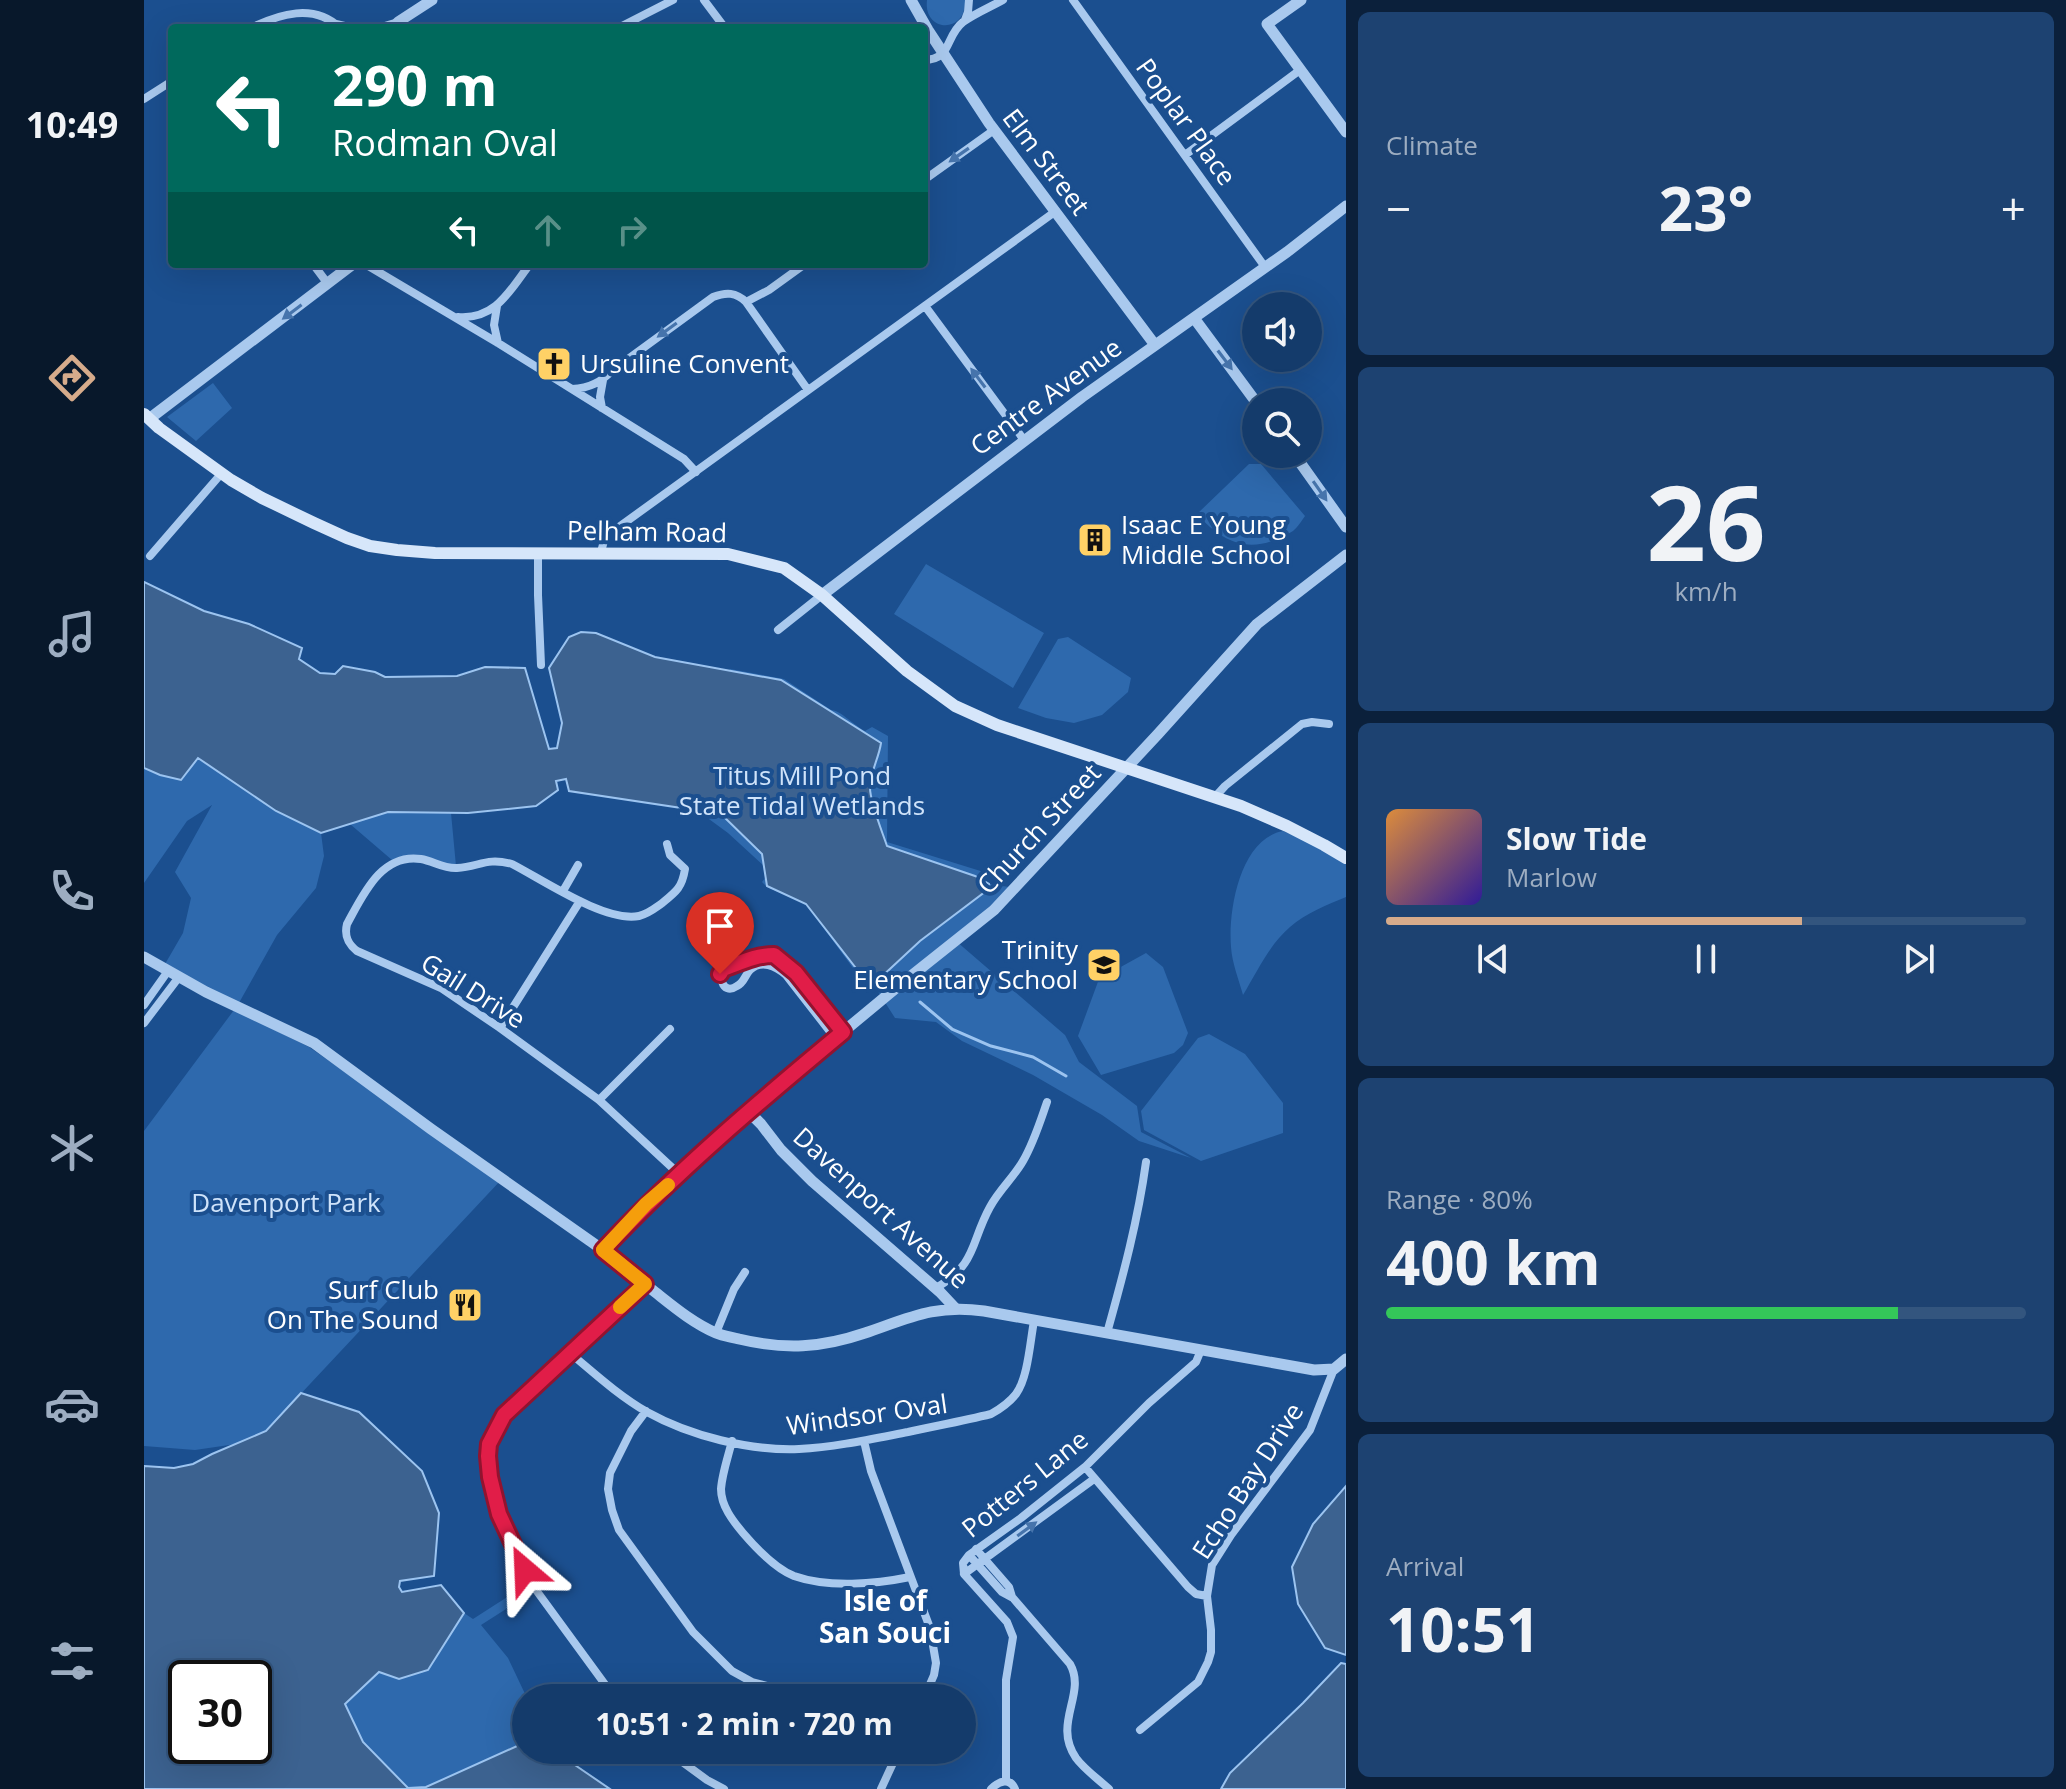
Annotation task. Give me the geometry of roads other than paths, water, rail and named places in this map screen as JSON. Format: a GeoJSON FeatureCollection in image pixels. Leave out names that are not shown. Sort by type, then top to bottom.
{"type":"FeatureCollection","features":[{"type":"Feature","properties":{"kind":"main road","name":"Pelham Road"},"geometry":{"type":"LineString","coordinates":[[146,416],[221,474],[271,502],[370,546],[435,553],[698,552],[748,557],[784,568],[822,595],[907,671],[955,706],[997,725],[1215,797],[1345,854]]}},
{"type":"Feature","properties":{"kind":"street"},"geometry":{"type":"LineString","coordinates":[[398,24],[432,0]]}},
{"type":"Feature","properties":{"kind":"street"},"geometry":{"type":"LineString","coordinates":[[626,24],[673,0]]}},
{"type":"Feature","properties":{"kind":"street"},"geometry":{"type":"LineString","coordinates":[[704,0],[722,24]]}},
{"type":"Feature","properties":{"kind":"street"},"geometry":{"type":"LineString","coordinates":[[928,60],[944,54],[964,21],[969,0]]}},
{"type":"Feature","properties":{"kind":"street"},"geometry":{"type":"LineString","coordinates":[[964,21],[1003,0]]}},
{"type":"Feature","properties":{"kind":"street","name":"Poplar Place"},"geometry":{"type":"LineString","coordinates":[[1073,0],[1265,267]]}},
{"type":"Feature","properties":{"kind":"street"},"geometry":{"type":"LineString","coordinates":[[1301,0],[1267,24],[1346,132]]}},
{"type":"Feature","properties":{"kind":"street","name":"Elm Street"},"geometry":{"type":"LineString","coordinates":[[914,2],[920,23]]}},
{"type":"Feature","properties":{"kind":"street"},"geometry":{"type":"LineString","coordinates":[[261,24],[295,13],[315,15],[333,24]]}},
{"type":"Feature","properties":{"kind":"street","name":"Elm Street"},"geometry":{"type":"LineString","coordinates":[[928,33],[994,130],[1155,345]]}},
{"type":"Feature","properties":{"kind":"street"},"geometry":{"type":"LineString","coordinates":[[1185,155],[1300,70]]}},
{"type":"Feature","properties":{"kind":"street"},"geometry":{"type":"LineString","coordinates":[[144,99],[168,84]]}},
{"type":"Feature","properties":{"kind":"street"},"geometry":{"type":"LineString","coordinates":[[928,177],[994,130]]}},
{"type":"Feature","properties":{"kind":"street","name":"Centre Avenue"},"geometry":{"type":"LineString","coordinates":[[778,630],[1024,440],[1346,206]]}},
{"type":"Feature","properties":{"kind":"street"},"geometry":{"type":"LineString","coordinates":[[601,552],[605,537],[1056,211]]}},
{"type":"Feature","properties":{"kind":"street"},"geometry":{"type":"LineString","coordinates":[[316,268],[328,284]]}},
{"type":"Feature","properties":{"kind":"street"},"geometry":{"type":"LineString","coordinates":[[146,416],[348,268]]}},
{"type":"Feature","properties":{"kind":"street"},"geometry":{"type":"LineString","coordinates":[[372,268],[684,459],[696,472]]}},
{"type":"Feature","properties":{"kind":"street"},"geometry":{"type":"LineString","coordinates":[[455,317],[478,317],[497,306],[527,268]]}},
{"type":"Feature","properties":{"kind":"street"},"geometry":{"type":"LineString","coordinates":[[746,302],[799,268]]}},
{"type":"Feature","properties":{"kind":"street"},"geometry":{"type":"LineString","coordinates":[[572,389],[603,380],[713,297],[723,293],[734,294],[746,302],[808,390]]}},
{"type":"Feature","properties":{"kind":"street"},"geometry":{"type":"LineString","coordinates":[[497,306],[494,325],[498,343]]}},
{"type":"Feature","properties":{"kind":"street"},"geometry":{"type":"LineString","coordinates":[[925,306],[1024,440]]}},
{"type":"Feature","properties":{"kind":"street"},"geometry":{"type":"LineString","coordinates":[[1194,318],[1246,388]]}},
{"type":"Feature","properties":{"kind":"street"},"geometry":{"type":"LineString","coordinates":[[602,408],[603,380]]}},
{"type":"Feature","properties":{"kind":"street"},"geometry":{"type":"LineString","coordinates":[[1304,468],[1346,527]]}},
{"type":"Feature","properties":{"kind":"street"},"geometry":{"type":"LineString","coordinates":[[150,556],[221,474]]}},
{"type":"Feature","properties":{"kind":"street"},"geometry":{"type":"LineString","coordinates":[[538,552],[541,665]]}},
{"type":"Feature","properties":{"kind":"street","name":"Church Street"},"geometry":{"type":"LineString","coordinates":[[746,1115],[839,1035],[994,910],[1257,624],[1346,555]]}},
{"type":"Feature","properties":{"kind":"street"},"geometry":{"type":"LineString","coordinates":[[1215,797],[1302,724],[1329,724]]}},
{"type":"Feature","properties":{"kind":"street","name":"Gail Drive"},"geometry":{"type":"LineString","coordinates":[[667,844],[670,855],[685,869],[683,884],[648,913],[636,917],[618,916],[580,901],[512,864],[500,861],[448,868],[416,858],[403,859],[378,874],[347,924],[346,938],[357,951],[441,988],[500,1028],[599,1100],[679,1174]]}},
{"type":"Feature","properties":{"kind":"street"},"geometry":{"type":"LineString","coordinates":[[563,891],[578,865]]}},
{"type":"Feature","properties":{"kind":"street"},"geometry":{"type":"LineString","coordinates":[[500,1028],[580,901]]}},
{"type":"Feature","properties":{"kind":"street"},"geometry":{"type":"LineString","coordinates":[[774,955],[796,973],[839,1035],[777,967],[758,965],[749,971],[741,984],[728,989],[720,980],[723,969],[753,957],[774,955]]}},
{"type":"Feature","properties":{"kind":"street"},"geometry":{"type":"LineString","coordinates":[[144,957],[314,1043],[603,1250],[677,1309],[716,1333],[760,1344],[816,1346],[924,1312],[955,1308]]}},
{"type":"Feature","properties":{"kind":"street"},"geometry":{"type":"LineString","coordinates":[[144,1005],[174,974]]}},
{"type":"Feature","properties":{"kind":"street"},"geometry":{"type":"LineString","coordinates":[[144,1023],[174,974]]}},
{"type":"Feature","properties":{"kind":"street"},"geometry":{"type":"LineString","coordinates":[[599,1100],[670,1029]]}},
{"type":"Feature","properties":{"kind":"street"},"geometry":{"type":"LineString","coordinates":[[936,1288],[965,1265],[989,1209],[1024,1161],[1047,1102]]}},
{"type":"Feature","properties":{"kind":"street"},"geometry":{"type":"LineString","coordinates":[[603,1250],[646,1204],[746,1115]]}},
{"type":"Feature","properties":{"kind":"street","name":"Davenport Avenue"},"geometry":{"type":"LineString","coordinates":[[746,1115],[755,1118],[812,1181],[955,1308],[1314,1370],[1334,1369]]}},
{"type":"Feature","properties":{"kind":"street"},"geometry":{"type":"LineString","coordinates":[[1107,1333],[1127,1262],[1146,1162]]}},
{"type":"Feature","properties":{"kind":"street"},"geometry":{"type":"LineString","coordinates":[[716,1333],[734,1289],[745,1272]]}},
{"type":"Feature","properties":{"kind":"street"},"geometry":{"type":"LineString","coordinates":[[604,1684],[534,1587],[516,1554],[499,1514],[489,1467],[489,1444],[504,1415],[645,1284]]}},
{"type":"Feature","properties":{"kind":"street","name":"Windsor Oval"},"geometry":{"type":"LineString","coordinates":[[570,1353],[604,1382],[646,1411],[688,1430],[732,1441],[801,1449],[864,1441],[991,1414],[1016,1395],[1022,1384],[1034,1321]]}},
{"type":"Feature","properties":{"kind":"street","name":"Potters Lane"},"geometry":{"type":"LineString","coordinates":[[964,1574],[963,1563],[972,1552],[1085,1467],[1149,1403],[1196,1362],[1201,1350]]}},
{"type":"Feature","properties":{"kind":"street"},"geometry":{"type":"LineString","coordinates":[[1334,1369],[1346,1359]]}},
{"type":"Feature","properties":{"kind":"street","name":"Echo Bay Drive"},"geometry":{"type":"LineString","coordinates":[[1140,1730],[1198,1682],[1208,1662],[1211,1630],[1207,1596],[1212,1565],[1310,1430],[1334,1369]]}},
{"type":"Feature","properties":{"kind":"street"},"geometry":{"type":"LineString","coordinates":[[646,1411],[631,1431],[610,1473],[608,1489],[619,1530],[693,1632],[732,1671],[760,1684]]}},
{"type":"Feature","properties":{"kind":"street"},"geometry":{"type":"LineString","coordinates":[[732,1441],[721,1490],[723,1502],[758,1550],[791,1575],[813,1581],[882,1582],[910,1577]]}},
{"type":"Feature","properties":{"kind":"street"},"geometry":{"type":"LineString","coordinates":[[864,1441],[871,1471],[930,1628],[936,1663],[930,1684]]}},
{"type":"Feature","properties":{"kind":"street"},"geometry":{"type":"LineString","coordinates":[[1085,1467],[1188,1587],[1196,1594],[1207,1596]]}},
{"type":"Feature","properties":{"kind":"street","name":"Potters Lane"},"geometry":{"type":"LineString","coordinates":[[964,1574],[1094,1479]]}},
{"type":"Feature","properties":{"kind":"street"},"geometry":{"type":"LineString","coordinates":[[972,1552],[1002,1592],[1013,1598],[1070,1664],[1076,1682],[1066,1721],[1068,1737],[1077,1759],[1109,1789]]}},
{"type":"Feature","properties":{"kind":"street"},"geometry":{"type":"LineString","coordinates":[[964,1574],[1007,1622],[1013,1637],[1006,1680],[1006,1781]]}},
{"type":"Feature","properties":{"kind":"street"},"geometry":{"type":"LineString","coordinates":[[685,1764],[724,1789]]}},
{"type":"Feature","properties":{"kind":"street"},"geometry":{"type":"LineString","coordinates":[[881,1789],[893,1764]]}},
{"type":"Feature","properties":{"kind":"street"},"geometry":{"type":"LineString","coordinates":[[991,1789],[1006,1781],[1013,1784],[1015,1789]]}},
{"type":"Feature","properties":{"kind":"waterway"},"geometry":{"type":"LineString","coordinates":[[920,1002],[952,1029],[991,1046],[1033,1057],[1066,1076]]}},
{"type":"Feature","properties":{"kind":"place","name":"Ursuline Convent"},"geometry":{"type":"Point","coordinates":[554,364]}},
{"type":"Feature","properties":{"kind":"place","name":"Isaac E Young Middle School"},"geometry":{"type":"Point","coordinates":[1095,540]}},
{"type":"Feature","properties":{"kind":"place","name":"Trinity Elementary School"},"geometry":{"type":"Point","coordinates":[1104,965]}},
{"type":"Feature","properties":{"kind":"place","name":"Surf Club On The Sound"},"geometry":{"type":"Point","coordinates":[465,1305]}},
{"type":"Feature","properties":{"kind":"district","name":"Isle of San Souci"},"geometry":{"type":"Point","coordinates":[885,1617]}},
{"type":"Feature","properties":{"kind":"park label","name":"Titus Mill Pond State Tidal Wetlands"},"geometry":{"type":"Point","coordinates":[802,791]}},
{"type":"Feature","properties":{"kind":"park label","name":"Davenport Park"},"geometry":{"type":"Point","coordinates":[286,1203]}}]}
